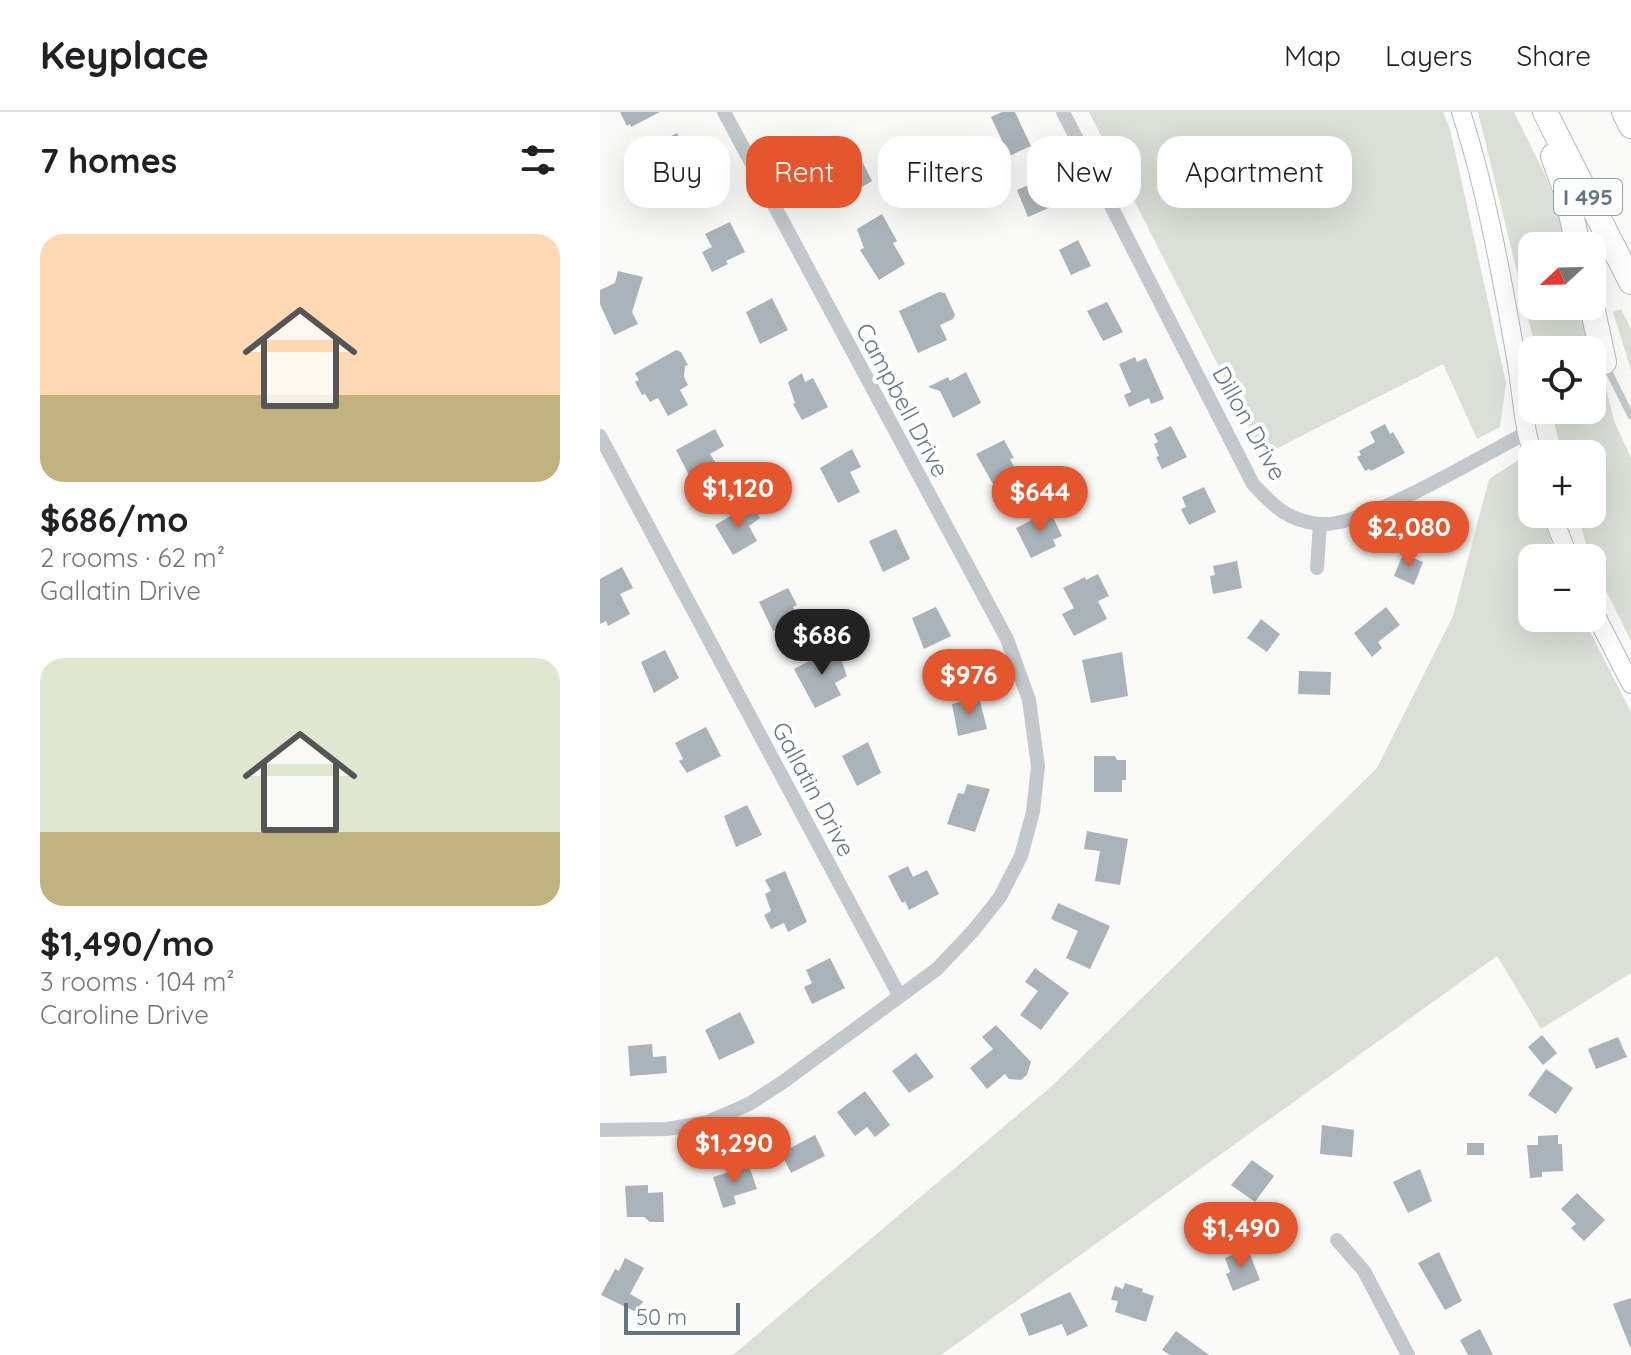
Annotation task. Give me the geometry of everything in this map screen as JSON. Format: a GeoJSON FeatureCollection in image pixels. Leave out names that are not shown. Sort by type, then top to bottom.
{"type":"FeatureCollection","features":[{"type":"Feature","properties":{"kind":"highway"},"geometry":{"type":"LineString","coordinates":[[1536,112],[1567,195],[1575,232]]}},
{"type":"Feature","properties":{"kind":"highway","name":"I 495"},"geometry":{"type":"LineString","coordinates":[[1545,112],[1631,282]]}},
{"type":"Feature","properties":{"kind":"highway"},"geometry":{"type":"LineString","coordinates":[[1624,112],[1631,126]]}},
{"type":"Feature","properties":{"kind":"main road"},"geometry":{"type":"LineString","coordinates":[[1461,112],[1497,261],[1528,440]]}},
{"type":"Feature","properties":{"kind":"main road"},"geometry":{"type":"LineString","coordinates":[[1604,632],[1631,684]]}},
{"type":"Feature","properties":{"kind":"street","name":"Campbell Drive"},"geometry":{"type":"LineString","coordinates":[[600,1130],[667,1129],[708,1122],[749,1104],[937,969],[1000,897],[1021,856],[1033,812],[1038,766],[1029,700],[1007,639],[724,112]]}},
{"type":"Feature","properties":{"kind":"street","name":"Dillon Drive"},"geometry":{"type":"LineString","coordinates":[[1063,112],[1253,484],[1280,513],[1320,524],[1354,520],[1526,433]]}},
{"type":"Feature","properties":{"kind":"street","name":"Gallatin Drive"},"geometry":{"type":"LineString","coordinates":[[600,436],[899,995]]}},
{"type":"Feature","properties":{"kind":"street"},"geometry":{"type":"LineString","coordinates":[[1317,568],[1320,524]]}},
{"type":"Feature","properties":{"kind":"street"},"geometry":{"type":"LineString","coordinates":[[1337,1240],[1364,1271],[1408,1355]]}},
{"type":"Feature","properties":{"kind":"lane"},"geometry":{"type":"LineString","coordinates":[[1606,366],[1631,416]]}},
{"type":"Feature","properties":{"kind":"shaded area"},"geometry":{"type":"Polygon","coordinates":[[[1089,112],[1443,112],[1450,129],[1506,383],[1500,427],[1477,439],[1443,364],[1264,455],[1138,208],[1141,208],[1141,136],[1101,136],[1089,112]]]}},
{"type":"Feature","properties":{"kind":"shaded area"},"geometry":{"type":"Polygon","coordinates":[[[1478,112],[1514,112],[1568,232],[1518,232],[1518,276],[1478,112]]]}},
{"type":"Feature","properties":{"kind":"shaded area"},"geometry":{"type":"Polygon","coordinates":[[[1621,309],[1631,329],[1631,370],[1613,312],[1621,309]]]}},
{"type":"Feature","properties":{"kind":"shaded area"},"geometry":{"type":"Polygon","coordinates":[[[1529,320],[1589,320],[1593,336],[1533,336],[1529,320]]]}},
{"type":"Feature","properties":{"kind":"shaded area"},"geometry":{"type":"Polygon","coordinates":[[[1606,388],[1614,421],[1631,458],[1631,641],[1606,590],[1606,544],[1586,544],[1582,528],[1606,528],[1606,440],[1558,440],[1554,424],[1606,424],[1606,388]]]}},
{"type":"Feature","properties":{"kind":"shaded area"},"geometry":{"type":"Polygon","coordinates":[[[1518,460],[1518,528],[1547,528],[1552,544],[1518,544],[1518,632],[1590,632],[1631,712],[1631,973],[1541,1029],[1497,956],[941,1355],[733,1355],[1052,1086],[1377,768],[1453,616],[1489,479],[1518,460]]]}},
{"type":"Feature","properties":{"kind":"building"},"geometry":{"type":"Polygon","coordinates":[[[620,112],[660,112],[631,127],[630,124],[627,126],[620,112]]]}},
{"type":"Feature","properties":{"kind":"building"},"geometry":{"type":"Polygon","coordinates":[[[1002,112],[1015,112],[1027,138],[1027,148],[1011,155],[1011,136],[1000,136],[991,117],[1002,112]]]}},
{"type":"Feature","properties":{"kind":"building"},"geometry":{"type":"Polygon","coordinates":[[[862,161],[872,181],[862,187],[862,161]]]}},
{"type":"Feature","properties":{"kind":"building"},"geometry":{"type":"Polygon","coordinates":[[[1027,186],[1027,208],[1049,208],[1028,217],[1017,190],[1027,186]]]}},
{"type":"Feature","properties":{"kind":"building"},"geometry":{"type":"Polygon","coordinates":[[[882,214],[905,264],[879,280],[860,250],[864,248],[857,229],[882,214]]]}},
{"type":"Feature","properties":{"kind":"building"},"geometry":{"type":"Polygon","coordinates":[[[730,222],[745,252],[712,272],[702,252],[712,247],[705,234],[730,222]]]}},
{"type":"Feature","properties":{"kind":"building"},"geometry":{"type":"Polygon","coordinates":[[[1078,240],[1091,266],[1071,275],[1059,250],[1078,240]]]}},
{"type":"Feature","properties":{"kind":"building"},"geometry":{"type":"Polygon","coordinates":[[[618,271],[643,277],[632,312],[638,324],[614,335],[600,304],[600,290],[615,283],[618,271]]]}},
{"type":"Feature","properties":{"kind":"building"},"geometry":{"type":"Polygon","coordinates":[[[939,292],[945,293],[955,315],[940,325],[947,340],[918,353],[899,311],[939,292]]]}},
{"type":"Feature","properties":{"kind":"building"},"geometry":{"type":"Polygon","coordinates":[[[772,298],[788,330],[760,344],[746,312],[772,298]]]}},
{"type":"Feature","properties":{"kind":"building"},"geometry":{"type":"Polygon","coordinates":[[[1107,302],[1123,332],[1103,341],[1087,311],[1107,302]]]}},
{"type":"Feature","properties":{"kind":"building"},"geometry":{"type":"Polygon","coordinates":[[[676,350],[681,352],[688,365],[685,366],[684,377],[688,385],[680,390],[688,405],[668,416],[658,398],[650,402],[645,394],[642,395],[635,382],[639,380],[635,373],[676,350]]]}},
{"type":"Feature","properties":{"kind":"building"},"geometry":{"type":"Polygon","coordinates":[[[1135,357],[1137,362],[1146,358],[1164,399],[1151,404],[1149,398],[1129,407],[1124,395],[1131,392],[1119,364],[1135,357]]]}},
{"type":"Feature","properties":{"kind":"building"},"geometry":{"type":"Polygon","coordinates":[[[966,372],[981,403],[953,418],[940,391],[928,387],[948,377],[950,381],[966,372]]]}},
{"type":"Feature","properties":{"kind":"building"},"geometry":{"type":"Polygon","coordinates":[[[802,373],[805,382],[813,378],[828,407],[802,420],[793,404],[788,382],[802,373]]]}},
{"type":"Feature","properties":{"kind":"building"},"geometry":{"type":"Polygon","coordinates":[[[1385,424],[1405,453],[1371,471],[1365,471],[1357,457],[1361,455],[1359,451],[1375,442],[1370,432],[1385,424]]]}},
{"type":"Feature","properties":{"kind":"building"},"geometry":{"type":"Polygon","coordinates":[[[1171,426],[1187,457],[1162,469],[1156,457],[1159,456],[1154,444],[1158,442],[1154,434],[1171,426]]]}},
{"type":"Feature","properties":{"kind":"building"},"geometry":{"type":"Polygon","coordinates":[[[715,429],[724,446],[710,454],[718,467],[692,481],[676,450],[715,429]]]}},
{"type":"Feature","properties":{"kind":"building"},"geometry":{"type":"Polygon","coordinates":[[[1004,440],[1014,458],[1010,459],[1017,472],[1009,476],[1013,483],[997,491],[976,454],[1004,440]]]}},
{"type":"Feature","properties":{"kind":"building"},"geometry":{"type":"Polygon","coordinates":[[[852,449],[861,467],[850,472],[860,492],[838,503],[820,468],[852,449]]]}},
{"type":"Feature","properties":{"kind":"building"},"geometry":{"type":"Polygon","coordinates":[[[1204,487],[1216,512],[1189,525],[1181,509],[1186,507],[1182,497],[1204,487]]]}},
{"type":"Feature","properties":{"kind":"building"},"geometry":{"type":"Polygon","coordinates":[[[754,508],[760,518],[749,526],[757,541],[733,555],[715,525],[743,509],[745,513],[754,508]]]}},
{"type":"Feature","properties":{"kind":"building"},"geometry":{"type":"Polygon","coordinates":[[[1050,511],[1062,536],[1053,540],[1056,546],[1031,558],[1016,528],[1050,511]]]}},
{"type":"Feature","properties":{"kind":"building"},"geometry":{"type":"Polygon","coordinates":[[[896,529],[910,559],[883,572],[869,541],[896,529]]]}},
{"type":"Feature","properties":{"kind":"building"},"geometry":{"type":"Polygon","coordinates":[[[1403,554],[1423,562],[1414,585],[1394,576],[1403,554]]]}},
{"type":"Feature","properties":{"kind":"building"},"geometry":{"type":"Polygon","coordinates":[[[1237,561],[1242,588],[1213,594],[1210,576],[1215,575],[1213,566],[1237,561]]]}},
{"type":"Feature","properties":{"kind":"building"},"geometry":{"type":"Polygon","coordinates":[[[622,567],[633,588],[620,594],[630,614],[608,626],[606,621],[600,624],[600,579],[622,567]]]}},
{"type":"Feature","properties":{"kind":"building"},"geometry":{"type":"Polygon","coordinates":[[[1098,574],[1109,596],[1098,601],[1107,619],[1074,636],[1062,614],[1074,608],[1063,588],[1098,574]]]}},
{"type":"Feature","properties":{"kind":"building"},"geometry":{"type":"Polygon","coordinates":[[[788,588],[797,605],[793,607],[799,619],[773,631],[759,602],[788,588]]]}},
{"type":"Feature","properties":{"kind":"building"},"geometry":{"type":"Polygon","coordinates":[[[936,607],[951,636],[924,649],[912,618],[936,607]]]}},
{"type":"Feature","properties":{"kind":"building"},"geometry":{"type":"Polygon","coordinates":[[[1386,607],[1400,625],[1378,642],[1382,648],[1372,657],[1354,633],[1386,607]]]}},
{"type":"Feature","properties":{"kind":"building"},"geometry":{"type":"Polygon","coordinates":[[[1261,619],[1280,634],[1267,652],[1247,638],[1261,619]]]}},
{"type":"Feature","properties":{"kind":"building"},"geometry":{"type":"Polygon","coordinates":[[[832,649],[840,656],[847,676],[835,683],[841,695],[815,708],[794,669],[832,649]]]}},
{"type":"Feature","properties":{"kind":"building"},"geometry":{"type":"Polygon","coordinates":[[[665,650],[679,678],[654,693],[641,662],[665,650]]]}},
{"type":"Feature","properties":{"kind":"building"},"geometry":{"type":"Polygon","coordinates":[[[1122,652],[1128,696],[1091,703],[1082,660],[1122,652]]]}},
{"type":"Feature","properties":{"kind":"building"},"geometry":{"type":"Polygon","coordinates":[[[1299,671],[1331,672],[1330,695],[1298,694],[1299,671]]]}},
{"type":"Feature","properties":{"kind":"building"},"geometry":{"type":"Polygon","coordinates":[[[979,697],[987,729],[958,736],[952,704],[979,697]]]}},
{"type":"Feature","properties":{"kind":"building"},"geometry":{"type":"Polygon","coordinates":[[[706,727],[721,756],[687,773],[679,761],[683,759],[675,743],[706,727]]]}},
{"type":"Feature","properties":{"kind":"building"},"geometry":{"type":"Polygon","coordinates":[[[868,742],[881,773],[857,786],[842,756],[868,742]]]}},
{"type":"Feature","properties":{"kind":"building"},"geometry":{"type":"Polygon","coordinates":[[[1094,756],[1115,756],[1117,760],[1126,760],[1126,780],[1122,780],[1122,792],[1094,792],[1094,756]]]}},
{"type":"Feature","properties":{"kind":"building"},"geometry":{"type":"Polygon","coordinates":[[[967,784],[990,789],[975,832],[947,824],[958,793],[964,794],[967,784]]]}},
{"type":"Feature","properties":{"kind":"building"},"geometry":{"type":"Polygon","coordinates":[[[747,805],[762,835],[736,847],[724,816],[747,805]]]}},
{"type":"Feature","properties":{"kind":"building"},"geometry":{"type":"Polygon","coordinates":[[[1087,831],[1128,839],[1120,885],[1095,881],[1100,851],[1084,849],[1087,831]]]}},
{"type":"Feature","properties":{"kind":"building"},"geometry":{"type":"Polygon","coordinates":[[[908,866],[913,877],[927,870],[939,894],[909,910],[888,876],[908,866]]]}},
{"type":"Feature","properties":{"kind":"building"},"geometry":{"type":"Polygon","coordinates":[[[785,871],[807,922],[788,932],[784,923],[771,929],[764,915],[771,911],[765,894],[771,891],[765,880],[785,871]]]}},
{"type":"Feature","properties":{"kind":"building"},"geometry":{"type":"Polygon","coordinates":[[[1058,903],[1110,926],[1090,969],[1066,958],[1078,931],[1051,919],[1058,903]]]}},
{"type":"Feature","properties":{"kind":"building"},"geometry":{"type":"Polygon","coordinates":[[[830,958],[845,988],[812,1004],[804,987],[812,983],[806,970],[830,958]]]}},
{"type":"Feature","properties":{"kind":"building"},"geometry":{"type":"Polygon","coordinates":[[[1035,968],[1069,993],[1041,1030],[1020,1015],[1038,991],[1025,982],[1035,968]]]}},
{"type":"Feature","properties":{"kind":"building"},"geometry":{"type":"Polygon","coordinates":[[[740,1012],[755,1043],[719,1060],[705,1030],[740,1012]]]}},
{"type":"Feature","properties":{"kind":"building"},"geometry":{"type":"Polygon","coordinates":[[[996,1025],[1031,1062],[1027,1075],[1021,1080],[1009,1079],[1005,1074],[987,1089],[970,1068],[993,1049],[982,1037],[996,1025]]]}},
{"type":"Feature","properties":{"kind":"building"},"geometry":{"type":"Polygon","coordinates":[[[1542,1035],[1557,1053],[1543,1065],[1528,1047],[1542,1035]]]}},
{"type":"Feature","properties":{"kind":"building"},"geometry":{"type":"Polygon","coordinates":[[[1618,1037],[1627,1057],[1596,1069],[1588,1049],[1618,1037]]]}},
{"type":"Feature","properties":{"kind":"building"},"geometry":{"type":"Polygon","coordinates":[[[652,1044],[653,1057],[666,1056],[667,1073],[630,1076],[628,1046],[652,1044]]]}},
{"type":"Feature","properties":{"kind":"building"},"geometry":{"type":"Polygon","coordinates":[[[916,1053],[934,1077],[909,1093],[892,1071],[916,1053]]]}},
{"type":"Feature","properties":{"kind":"building"},"geometry":{"type":"Polygon","coordinates":[[[1546,1069],[1573,1088],[1556,1114],[1528,1095],[1546,1069]]]}},
{"type":"Feature","properties":{"kind":"building"},"geometry":{"type":"Polygon","coordinates":[[[865,1091],[890,1125],[875,1137],[867,1127],[855,1136],[837,1112],[865,1091]]]}},
{"type":"Feature","properties":{"kind":"building"},"geometry":{"type":"Polygon","coordinates":[[[1322,1125],[1354,1130],[1352,1157],[1320,1154],[1322,1125]]]}},
{"type":"Feature","properties":{"kind":"building"},"geometry":{"type":"Polygon","coordinates":[[[815,1135],[825,1156],[791,1173],[781,1153],[815,1135]]]}},
{"type":"Feature","properties":{"kind":"building"},"geometry":{"type":"Polygon","coordinates":[[[1558,1135],[1558,1144],[1562,1144],[1563,1171],[1542,1172],[1542,1177],[1530,1178],[1527,1145],[1538,1145],[1538,1136],[1558,1135]]]}},
{"type":"Feature","properties":{"kind":"building"},"geometry":{"type":"Polygon","coordinates":[[[1467,1143],[1484,1143],[1484,1155],[1467,1155],[1467,1143]]]}},
{"type":"Feature","properties":{"kind":"building"},"geometry":{"type":"Polygon","coordinates":[[[1252,1160],[1274,1176],[1255,1202],[1231,1185],[1252,1160]]]}},
{"type":"Feature","properties":{"kind":"building"},"geometry":{"type":"Polygon","coordinates":[[[749,1166],[757,1189],[734,1196],[736,1204],[723,1208],[713,1177],[749,1166]]]}},
{"type":"Feature","properties":{"kind":"building"},"geometry":{"type":"Polygon","coordinates":[[[1420,1169],[1432,1201],[1408,1213],[1393,1182],[1420,1169]]]}},
{"type":"Feature","properties":{"kind":"building"},"geometry":{"type":"Polygon","coordinates":[[[648,1185],[648,1193],[663,1192],[664,1222],[627,1217],[625,1186],[648,1185]]]}},
{"type":"Feature","properties":{"kind":"building"},"geometry":{"type":"Polygon","coordinates":[[[1577,1193],[1605,1220],[1584,1241],[1571,1228],[1576,1224],[1561,1209],[1577,1193]]]}},
{"type":"Feature","properties":{"kind":"building"},"geometry":{"type":"Polygon","coordinates":[[[1248,1249],[1260,1280],[1233,1291],[1226,1274],[1230,1272],[1225,1258],[1248,1249]]]}},
{"type":"Feature","properties":{"kind":"building"},"geometry":{"type":"Polygon","coordinates":[[[1439,1252],[1462,1301],[1445,1310],[1418,1263],[1439,1252]]]}},
{"type":"Feature","properties":{"kind":"building"},"geometry":{"type":"Polygon","coordinates":[[[625,1258],[644,1268],[630,1294],[644,1302],[638,1313],[601,1295],[615,1269],[619,1271],[625,1258]]]}},
{"type":"Feature","properties":{"kind":"building"},"geometry":{"type":"Polygon","coordinates":[[[1125,1283],[1154,1296],[1146,1322],[1115,1312],[1118,1301],[1111,1300],[1115,1286],[1123,1289],[1125,1283]]]}},
{"type":"Feature","properties":{"kind":"building"},"geometry":{"type":"Polygon","coordinates":[[[1070,1292],[1088,1326],[1067,1336],[1062,1324],[1029,1336],[1020,1314],[1070,1292]]]}},
{"type":"Feature","properties":{"kind":"building"},"geometry":{"type":"Polygon","coordinates":[[[1631,1298],[1631,1347],[1630,1347],[1613,1304],[1631,1298]]]}},
{"type":"Feature","properties":{"kind":"building"},"geometry":{"type":"Polygon","coordinates":[[[1480,1329],[1493,1355],[1468,1355],[1460,1340],[1480,1329]]]}},
{"type":"Feature","properties":{"kind":"building"},"geometry":{"type":"Polygon","coordinates":[[[1176,1331],[1209,1355],[1170,1355],[1162,1350],[1176,1331]]]}}]}
